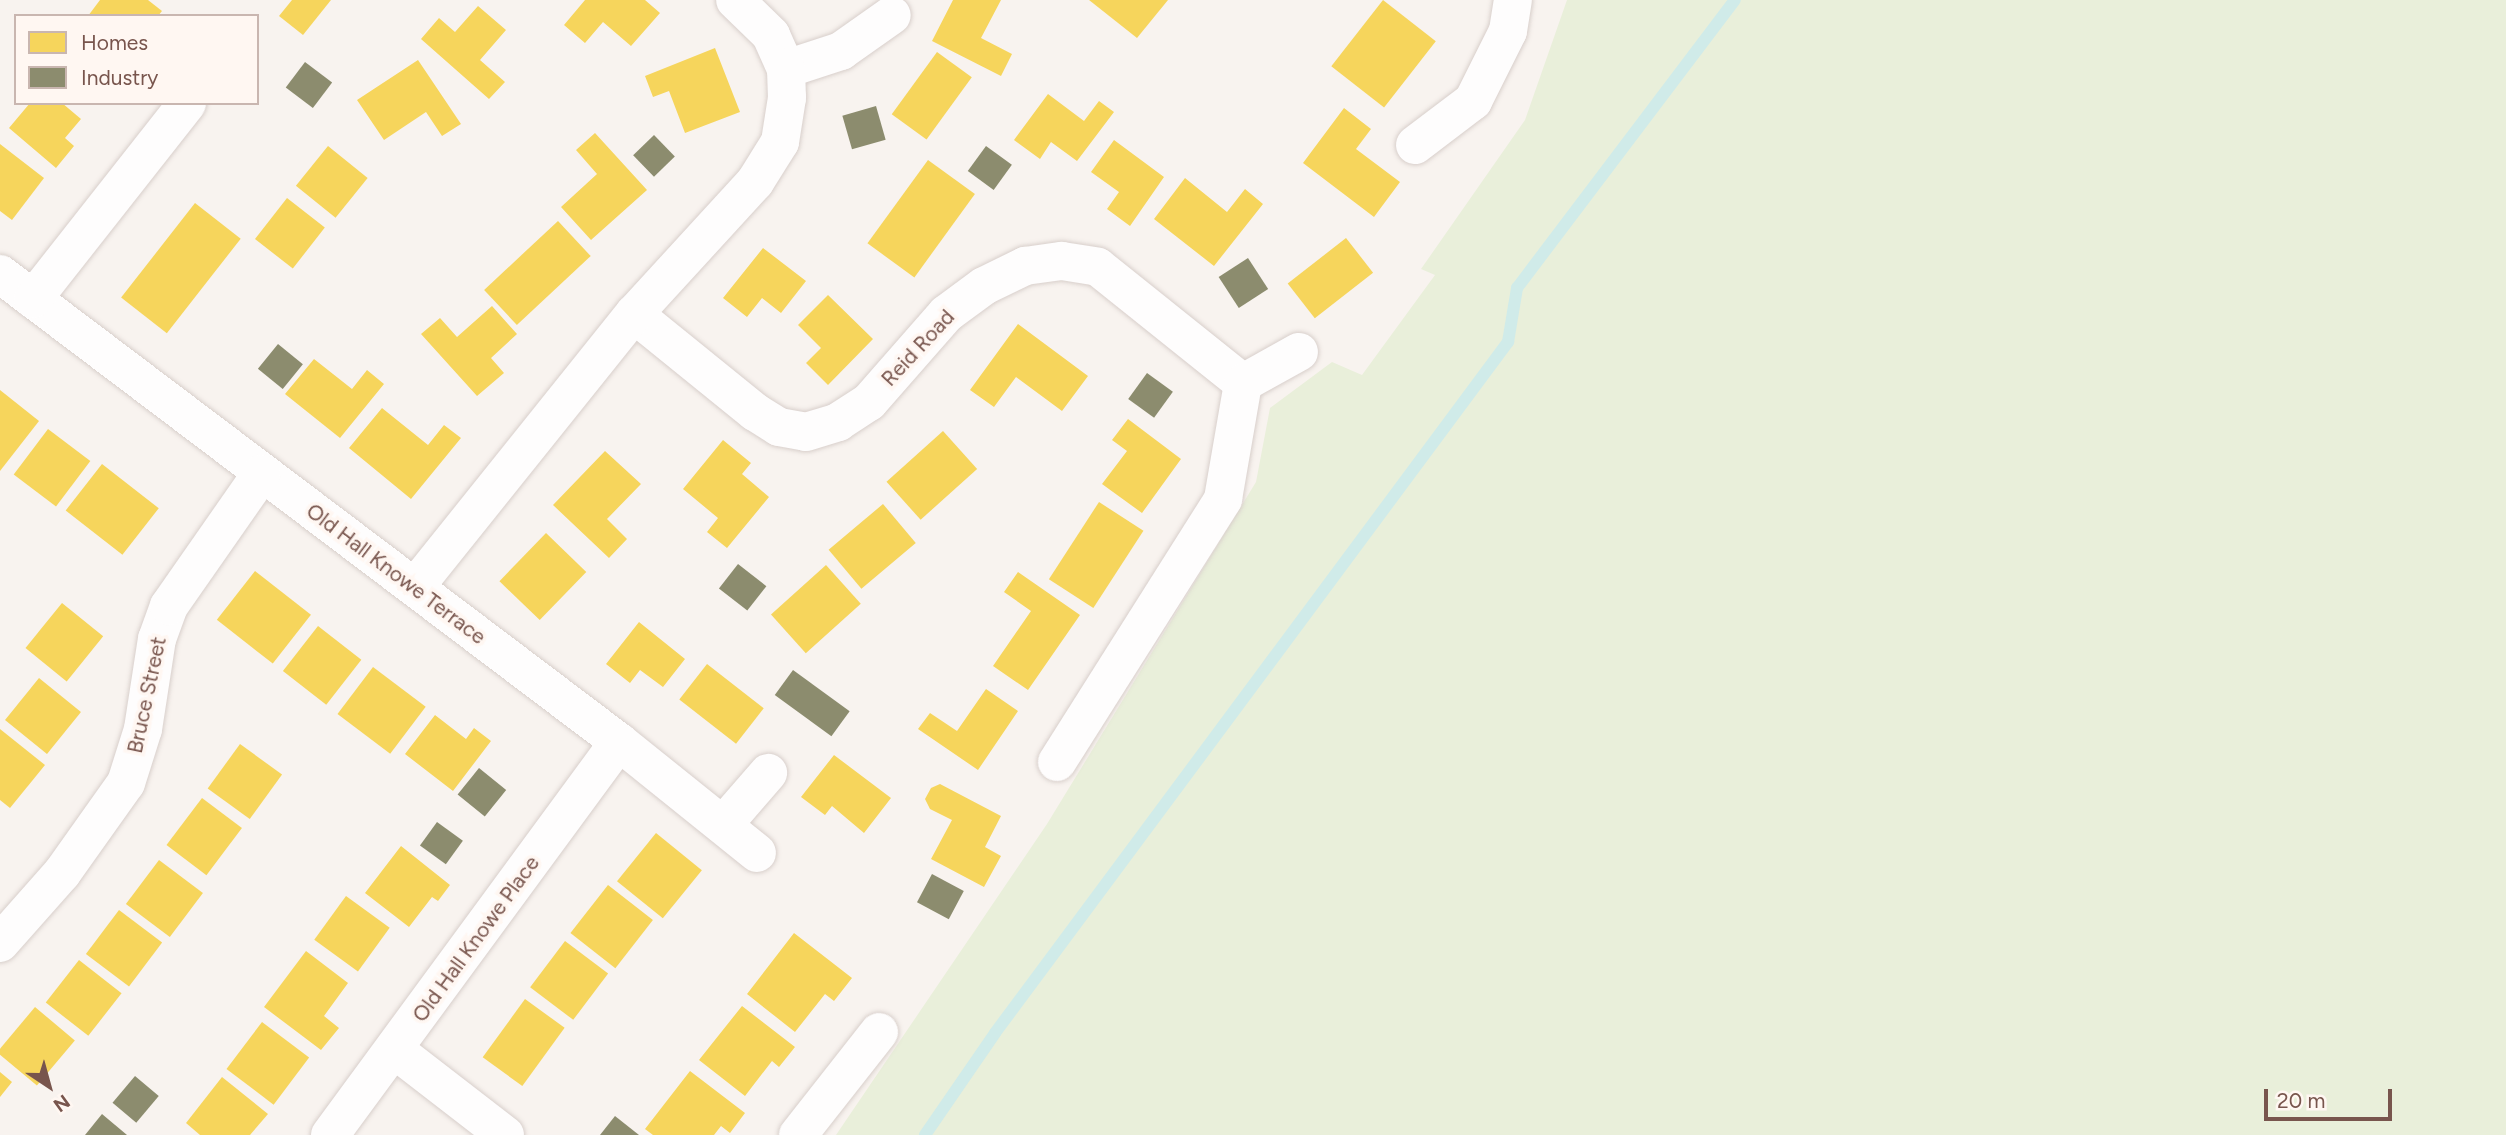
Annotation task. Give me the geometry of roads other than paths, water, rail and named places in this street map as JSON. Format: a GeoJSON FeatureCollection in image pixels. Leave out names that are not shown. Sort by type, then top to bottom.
{"type":"FeatureCollection","features":[{"type":"Feature","properties":{"kind":"street"},"geometry":{"type":"LineString","coordinates":[[415,587],[634,314],[755,182],[780,142],[788,98],[786,69],[771,35],[734,0]]}},
{"type":"Feature","properties":{"kind":"street"},"geometry":{"type":"LineString","coordinates":[[1415,145],[1474,101],[1508,31],[1513,0]]}},
{"type":"Feature","properties":{"kind":"street"},"geometry":{"type":"LineString","coordinates":[[786,69],[841,51],[892,15]]}},
{"type":"Feature","properties":{"kind":"street"},"geometry":{"type":"LineString","coordinates":[[33,299],[185,105]]}},
{"type":"Feature","properties":{"kind":"street","name":"Reid Road"},"geometry":{"type":"LineString","coordinates":[[634,314],[755,412],[779,427],[806,432],[838,422],[869,402],[946,314],[984,286],[1025,267],[1062,261],[1098,267],[1243,383]]}},
{"type":"Feature","properties":{"kind":"street","name":"Old Hall Knowe Terrace"},"geometry":{"type":"LineString","coordinates":[[0,274],[261,474],[619,742],[757,853]]}},
{"type":"Feature","properties":{"kind":"street"},"geometry":{"type":"LineString","coordinates":[[1057,762],[1223,499],[1243,383],[1299,352]]}},
{"type":"Feature","properties":{"kind":"street","name":"Bruce Street"},"geometry":{"type":"LineString","coordinates":[[0,943],[62,873],[126,783],[143,729],[157,639],[169,606],[261,474]]}},
{"type":"Feature","properties":{"kind":"street","name":"Old Hall Knowe Place"},"geometry":{"type":"LineString","coordinates":[[330,1135],[396,1050],[619,742]]}},
{"type":"Feature","properties":{"kind":"street"},"geometry":{"type":"LineString","coordinates":[[723,825],[768,773]]}},
{"type":"Feature","properties":{"kind":"street"},"geometry":{"type":"LineString","coordinates":[[798,1135],[879,1032]]}},
{"type":"Feature","properties":{"kind":"street"},"geometry":{"type":"LineString","coordinates":[[396,1050],[505,1135]]}},
{"type":"Feature","properties":{"kind":"waterway"},"geometry":{"type":"LineString","coordinates":[[925,1135],[995,1033],[1508,342],[1517,288],[1735,0]]}}]}
